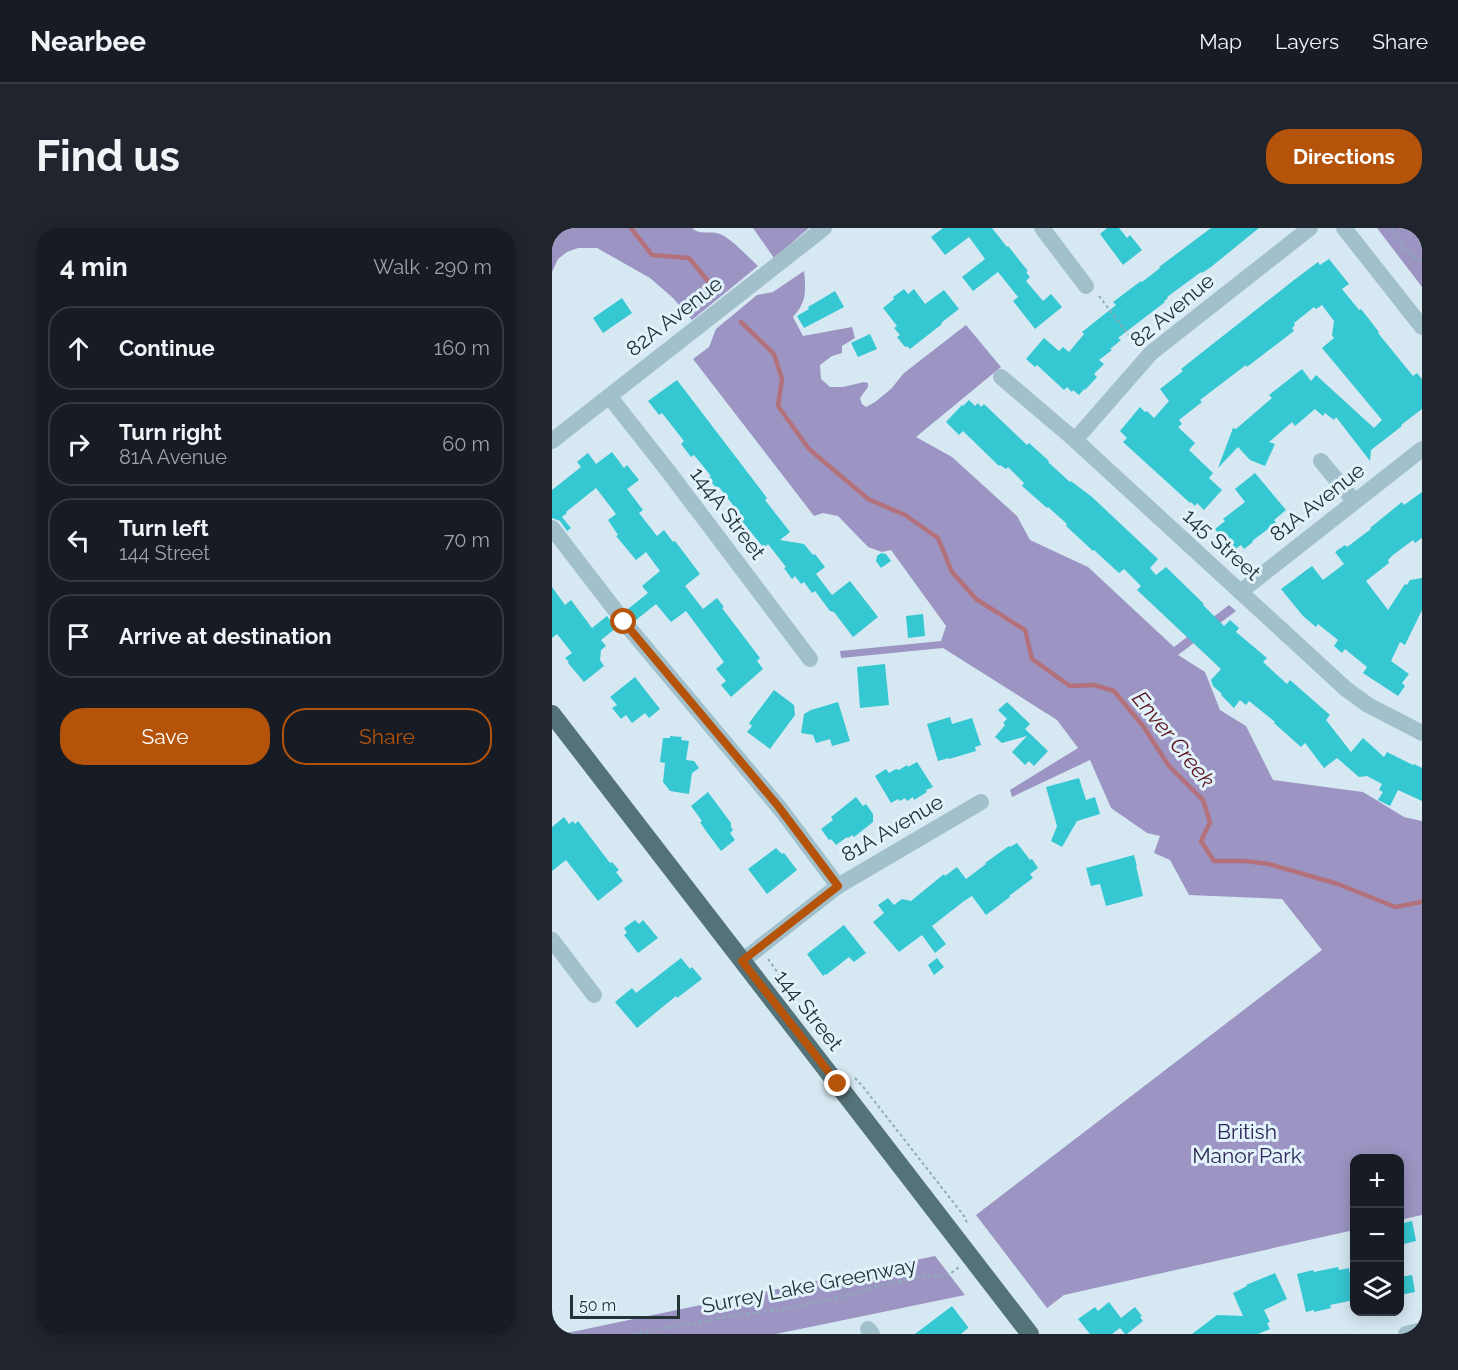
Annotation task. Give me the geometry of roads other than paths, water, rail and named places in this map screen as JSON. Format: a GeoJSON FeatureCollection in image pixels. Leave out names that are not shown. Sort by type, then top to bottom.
{"type":"FeatureCollection","features":[{"type":"Feature","properties":{"kind":"main road","name":"144 Street"},"geometry":{"type":"LineString","coordinates":[[552,714],[1030,1334]]}},
{"type":"Feature","properties":{"kind":"street","name":"82A Avenue"},"geometry":{"type":"LineString","coordinates":[[552,441],[824,228]]}},
{"type":"Feature","properties":{"kind":"street"},"geometry":{"type":"LineString","coordinates":[[1042,228],[1091,290]]}},
{"type":"Feature","properties":{"kind":"street","name":"82 Avenue"},"geometry":{"type":"LineString","coordinates":[[1075,440],[1151,353],[1310,228]]}},
{"type":"Feature","properties":{"kind":"street"},"geometry":{"type":"LineString","coordinates":[[1344,228],[1422,327]]}},
{"type":"Feature","properties":{"kind":"street","name":"145 Street"},"geometry":{"type":"LineString","coordinates":[[1001,376],[1075,440],[1354,696],[1422,733]]}},
{"type":"Feature","properties":{"kind":"street","name":"144A Street"},"geometry":{"type":"LineString","coordinates":[[609,396],[810,659]]}},
{"type":"Feature","properties":{"kind":"street","name":"81A Avenue"},"geometry":{"type":"LineString","coordinates":[[1240,592],[1422,449]]}},
{"type":"Feature","properties":{"kind":"street"},"geometry":{"type":"LineString","coordinates":[[1321,461],[1354,501]]}},
{"type":"Feature","properties":{"kind":"street"},"geometry":{"type":"LineString","coordinates":[[552,528],[640,641],[782,811],[838,886]]}},
{"type":"Feature","properties":{"kind":"street","name":"81A Avenue"},"geometry":{"type":"LineString","coordinates":[[742,961],[838,886],[981,802]]}},
{"type":"Feature","properties":{"kind":"street"},"geometry":{"type":"LineString","coordinates":[[552,940],[594,995]]}},
{"type":"Feature","properties":{"kind":"street"},"geometry":{"type":"LineString","coordinates":[[1406,1334],[1422,1330]]}},
{"type":"Feature","properties":{"kind":"waterway","name":"Enver Creek"},"geometry":{"type":"LineString","coordinates":[[631,228],[652,255],[689,258],[717,292]]}},
{"type":"Feature","properties":{"kind":"waterway","name":"Enver Creek"},"geometry":{"type":"LineString","coordinates":[[741,322],[774,354],[782,379],[778,406],[809,449],[868,499],[905,515],[938,538],[952,572],[976,599],[1025,630],[1032,659],[1070,686],[1094,685],[1114,691],[1143,726],[1169,766],[1203,800],[1210,822],[1201,841],[1214,861],[1269,864],[1338,884],[1395,907],[1422,902]]}},
{"type":"Feature","properties":{"kind":"park label","name":"British Manor Park"},"geometry":{"type":"Point","coordinates":[1247,1143]}}]}
